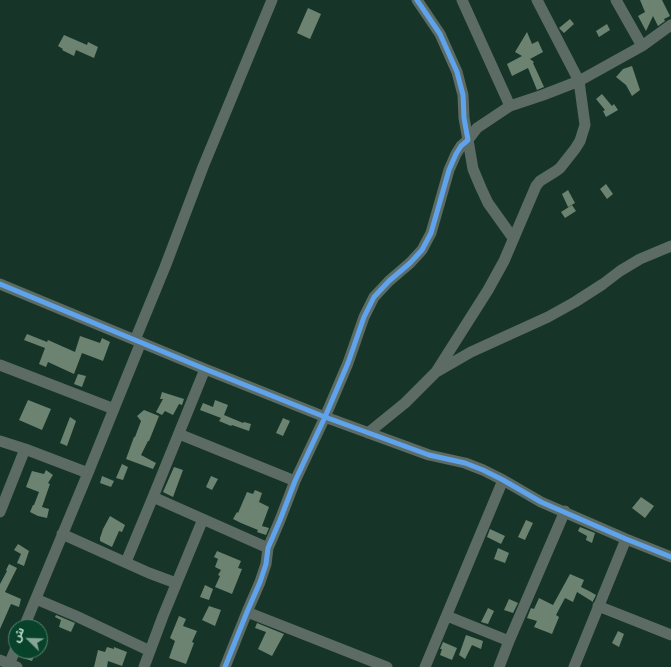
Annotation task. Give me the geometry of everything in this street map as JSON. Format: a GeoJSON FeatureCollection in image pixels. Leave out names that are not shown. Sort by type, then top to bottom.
{"type":"FeatureCollection","features":[{"type":"Feature","properties":{"kind":"street"},"geometry":{"type":"LineString","coordinates":[[27,619],[114,409],[203,167],[272,0]]}},
{"type":"Feature","properties":{"kind":"street"},"geometry":{"type":"LineString","coordinates":[[417,0],[440,34],[457,72],[463,95],[464,118],[473,169],[488,203],[513,238]]}},
{"type":"Feature","properties":{"kind":"street"},"geometry":{"type":"LineString","coordinates":[[462,0],[510,106]]}},
{"type":"Feature","properties":{"kind":"street"},"geometry":{"type":"LineString","coordinates":[[368,433],[405,403],[436,372],[488,290],[504,261],[536,186],[540,181],[560,168],[580,141],[585,125],[580,80],[537,0]]}},
{"type":"Feature","properties":{"kind":"street"},"geometry":{"type":"LineString","coordinates":[[616,0],[642,46]]}},
{"type":"Feature","properties":{"kind":"street"},"geometry":{"type":"LineString","coordinates":[[225,667],[260,582],[266,564],[268,548],[295,481],[348,363],[364,316],[374,297],[422,250],[431,233],[449,170],[461,146],[468,140],[477,128],[510,106],[580,80],[642,46],[671,25]]}},
{"type":"Feature","properties":{"kind":"street"},"geometry":{"type":"LineString","coordinates":[[436,372],[472,352],[548,317],[575,302],[640,259],[671,246]]}},
{"type":"Feature","properties":{"kind":"street"},"geometry":{"type":"LineString","coordinates":[[0,284],[325,417],[429,455],[477,468],[504,480],[541,502],[671,557]]}},
{"type":"Feature","properties":{"kind":"street"},"geometry":{"type":"LineString","coordinates":[[0,364],[114,409]]}},
{"type":"Feature","properties":{"kind":"street"},"geometry":{"type":"LineString","coordinates":[[126,562],[205,369]]}},
{"type":"Feature","properties":{"kind":"street"},"geometry":{"type":"LineString","coordinates":[[179,434],[295,481]]}},
{"type":"Feature","properties":{"kind":"street"},"geometry":{"type":"LineString","coordinates":[[0,441],[88,473]]}},
{"type":"Feature","properties":{"kind":"street"},"geometry":{"type":"LineString","coordinates":[[0,512],[25,449]]}},
{"type":"Feature","properties":{"kind":"street"},"geometry":{"type":"LineString","coordinates":[[425,667],[504,480]]}},
{"type":"Feature","properties":{"kind":"street"},"geometry":{"type":"LineString","coordinates":[[153,497],[268,548]]}},
{"type":"Feature","properties":{"kind":"street"},"geometry":{"type":"LineString","coordinates":[[500,667],[509,641],[564,511]]}},
{"type":"Feature","properties":{"kind":"street"},"geometry":{"type":"LineString","coordinates":[[144,667],[203,519]]}},
{"type":"Feature","properties":{"kind":"street"},"geometry":{"type":"LineString","coordinates":[[62,534],[176,584]]}},
{"type":"Feature","properties":{"kind":"street"},"geometry":{"type":"LineString","coordinates":[[574,667],[626,539]]}},
{"type":"Feature","properties":{"kind":"street"},"geometry":{"type":"LineString","coordinates":[[36,599],[150,650]]}},
{"type":"Feature","properties":{"kind":"street"},"geometry":{"type":"LineString","coordinates":[[598,606],[671,635]]}},
{"type":"Feature","properties":{"kind":"street"},"geometry":{"type":"LineString","coordinates":[[247,612],[387,667]]}},
{"type":"Feature","properties":{"kind":"street"},"geometry":{"type":"LineString","coordinates":[[447,616],[509,641]]}},
{"type":"Feature","properties":{"kind":"building"},"geometry":{"type":"Polygon","coordinates":[[[640,0],[662,0],[670,16],[664,19],[665,21],[658,26],[653,16],[646,31],[638,16],[645,12],[640,0]]]}},
{"type":"Feature","properties":{"kind":"building"},"geometry":{"type":"Polygon","coordinates":[[[308,8],[321,14],[310,39],[297,33],[308,8]]]}},
{"type":"Feature","properties":{"kind":"building"},"geometry":{"type":"Polygon","coordinates":[[[570,19],[574,24],[564,33],[559,28],[570,19]]]}},
{"type":"Feature","properties":{"kind":"building"},"geometry":{"type":"Polygon","coordinates":[[[607,24],[610,30],[599,37],[596,31],[607,24]]]}},
{"type":"Feature","properties":{"kind":"building"},"geometry":{"type":"Polygon","coordinates":[[[527,32],[532,44],[538,41],[543,52],[530,59],[534,62],[533,63],[544,87],[537,90],[528,68],[512,76],[507,64],[522,56],[515,52],[527,32]]]}},
{"type":"Feature","properties":{"kind":"building"},"geometry":{"type":"Polygon","coordinates":[[[64,35],[87,45],[88,42],[98,47],[94,58],[76,50],[74,56],[62,50],[63,49],[58,46],[64,35]]]}},
{"type":"Feature","properties":{"kind":"building"},"geometry":{"type":"Polygon","coordinates":[[[632,66],[640,90],[632,96],[626,85],[616,77],[623,69],[632,66]]]}},
{"type":"Feature","properties":{"kind":"building"},"geometry":{"type":"Polygon","coordinates":[[[602,94],[612,106],[614,104],[618,110],[606,117],[603,111],[605,110],[596,99],[602,94]]]}},
{"type":"Feature","properties":{"kind":"building"},"geometry":{"type":"Polygon","coordinates":[[[606,184],[613,194],[607,199],[600,189],[606,184]]]}},
{"type":"Feature","properties":{"kind":"building"},"geometry":{"type":"Polygon","coordinates":[[[568,190],[575,203],[568,207],[562,194],[568,190]]]}},
{"type":"Feature","properties":{"kind":"building"},"geometry":{"type":"Polygon","coordinates":[[[572,205],[576,211],[565,218],[561,212],[572,205]]]}},
{"type":"Feature","properties":{"kind":"building"},"geometry":{"type":"Polygon","coordinates":[[[27,334],[47,342],[48,340],[75,352],[80,336],[100,343],[102,338],[110,342],[103,361],[82,353],[74,374],[48,362],[46,367],[39,364],[45,348],[24,340],[27,334]]]}},
{"type":"Feature","properties":{"kind":"building"},"geometry":{"type":"Polygon","coordinates":[[[78,374],[86,376],[82,387],[74,384],[78,374]]]}},
{"type":"Feature","properties":{"kind":"building"},"geometry":{"type":"Polygon","coordinates":[[[162,392],[184,399],[182,405],[179,404],[173,415],[165,411],[162,415],[156,412],[163,399],[160,399],[162,392]]]}},
{"type":"Feature","properties":{"kind":"building"},"geometry":{"type":"Polygon","coordinates":[[[28,400],[51,409],[42,430],[19,420],[28,400]]]}},
{"type":"Feature","properties":{"kind":"building"},"geometry":{"type":"Polygon","coordinates":[[[215,400],[228,405],[224,415],[243,423],[251,424],[249,431],[219,421],[221,418],[200,410],[203,403],[213,407],[215,400]]]}},
{"type":"Feature","properties":{"kind":"building"},"geometry":{"type":"Polygon","coordinates":[[[144,410],[159,416],[149,441],[141,455],[156,463],[153,469],[126,459],[141,421],[137,416],[144,410]]]}},
{"type":"Feature","properties":{"kind":"building"},"geometry":{"type":"Polygon","coordinates":[[[70,417],[76,421],[67,446],[60,443],[70,417]]]}},
{"type":"Feature","properties":{"kind":"building"},"geometry":{"type":"Polygon","coordinates":[[[283,418],[290,421],[283,436],[276,433],[283,418]]]}},
{"type":"Feature","properties":{"kind":"building"},"geometry":{"type":"Polygon","coordinates":[[[122,464],[128,467],[123,480],[116,478],[122,464]]]}},
{"type":"Feature","properties":{"kind":"building"},"geometry":{"type":"Polygon","coordinates":[[[174,467],[183,470],[173,497],[163,492],[174,467]]]}},
{"type":"Feature","properties":{"kind":"building"},"geometry":{"type":"Polygon","coordinates":[[[46,470],[53,475],[48,483],[50,484],[42,507],[49,509],[47,518],[30,512],[39,492],[26,487],[32,471],[44,474],[46,470]]]}},
{"type":"Feature","properties":{"kind":"building"},"geometry":{"type":"Polygon","coordinates":[[[102,476],[114,481],[111,487],[100,483],[102,476]]]}},
{"type":"Feature","properties":{"kind":"building"},"geometry":{"type":"Polygon","coordinates":[[[211,476],[218,479],[212,490],[206,487],[211,476]]]}},
{"type":"Feature","properties":{"kind":"building"},"geometry":{"type":"Polygon","coordinates":[[[255,490],[262,493],[259,502],[269,507],[262,526],[269,528],[266,535],[257,532],[258,530],[233,519],[237,512],[238,513],[247,492],[253,494],[255,490]]]}},
{"type":"Feature","properties":{"kind":"building"},"geometry":{"type":"Polygon","coordinates":[[[641,497],[654,506],[645,518],[632,508],[641,497]]]}},
{"type":"Feature","properties":{"kind":"building"},"geometry":{"type":"Polygon","coordinates":[[[110,516],[125,525],[122,532],[119,531],[112,547],[100,541],[103,529],[110,516]]]}},
{"type":"Feature","properties":{"kind":"building"},"geometry":{"type":"Polygon","coordinates":[[[526,520],[533,523],[525,540],[518,537],[526,520]]]}},
{"type":"Feature","properties":{"kind":"building"},"geometry":{"type":"Polygon","coordinates":[[[580,527],[595,533],[592,543],[586,540],[587,536],[578,531],[580,527]]]}},
{"type":"Feature","properties":{"kind":"building"},"geometry":{"type":"Polygon","coordinates":[[[490,529],[505,536],[501,544],[487,537],[490,529]]]}},
{"type":"Feature","properties":{"kind":"building"},"geometry":{"type":"Polygon","coordinates":[[[18,544],[29,551],[24,566],[17,563],[21,554],[14,550],[18,544]]]}},
{"type":"Feature","properties":{"kind":"building"},"geometry":{"type":"Polygon","coordinates":[[[498,548],[509,553],[505,563],[494,559],[498,548]]]}},
{"type":"Feature","properties":{"kind":"building"},"geometry":{"type":"Polygon","coordinates":[[[217,551],[241,561],[238,568],[242,569],[232,594],[215,587],[221,570],[215,567],[218,559],[214,557],[217,551]]]}},
{"type":"Feature","properties":{"kind":"building"},"geometry":{"type":"Polygon","coordinates":[[[9,564],[17,568],[5,592],[21,599],[19,607],[11,604],[0,629],[0,584],[9,564]]]}},
{"type":"Feature","properties":{"kind":"building"},"geometry":{"type":"Polygon","coordinates":[[[570,574],[584,580],[581,587],[596,595],[593,602],[577,592],[573,602],[565,598],[556,615],[559,617],[552,634],[534,627],[537,621],[527,618],[531,608],[534,609],[539,598],[553,605],[570,574]]]}},
{"type":"Feature","properties":{"kind":"building"},"geometry":{"type":"Polygon","coordinates":[[[205,585],[213,589],[209,600],[200,597],[205,585]]]}},
{"type":"Feature","properties":{"kind":"building"},"geometry":{"type":"Polygon","coordinates":[[[509,599],[518,603],[513,613],[504,610],[509,599]]]}},
{"type":"Feature","properties":{"kind":"building"},"geometry":{"type":"Polygon","coordinates":[[[209,606],[221,610],[215,626],[202,620],[209,606]]]}},
{"type":"Feature","properties":{"kind":"building"},"geometry":{"type":"Polygon","coordinates":[[[488,608],[494,611],[488,624],[481,622],[488,608]]]}},
{"type":"Feature","properties":{"kind":"building"},"geometry":{"type":"Polygon","coordinates":[[[56,615],[75,623],[71,632],[59,627],[61,620],[55,617],[56,615]]]}},
{"type":"Feature","properties":{"kind":"building"},"geometry":{"type":"Polygon","coordinates":[[[179,616],[186,619],[183,626],[197,631],[192,642],[194,643],[186,664],[169,658],[175,641],[170,638],[179,616]]]}},
{"type":"Feature","properties":{"kind":"building"},"geometry":{"type":"Polygon","coordinates":[[[257,623],[284,634],[272,656],[258,649],[266,632],[255,628],[257,623]]]}},
{"type":"Feature","properties":{"kind":"building"},"geometry":{"type":"Polygon","coordinates":[[[618,631],[624,634],[619,647],[612,643],[618,631]]]}},
{"type":"Feature","properties":{"kind":"building"},"geometry":{"type":"Polygon","coordinates":[[[466,635],[483,641],[481,649],[472,645],[465,659],[459,655],[466,635]]]}},
{"type":"Feature","properties":{"kind":"building"},"geometry":{"type":"Polygon","coordinates":[[[443,642],[457,648],[452,660],[440,655],[442,649],[440,649],[443,642]]]}},
{"type":"Feature","properties":{"kind":"building"},"geometry":{"type":"Polygon","coordinates":[[[107,647],[114,649],[114,647],[127,652],[122,666],[108,661],[107,667],[94,667],[98,650],[105,652],[107,647]]]}},
{"type":"Feature","properties":{"kind":"cycle path"},"geometry":{"type":"LineString","coordinates":[[225,667],[260,582],[266,564],[268,548],[295,481],[348,363],[364,317],[374,297],[422,250],[431,233],[449,170],[461,146],[468,140],[464,118],[463,95],[457,72],[440,34],[417,0]]}},
{"type":"Feature","properties":{"kind":"cycle path"},"geometry":{"type":"LineString","coordinates":[[0,284],[325,417],[429,455],[465,463],[483,470],[541,502],[671,557]]}}]}
